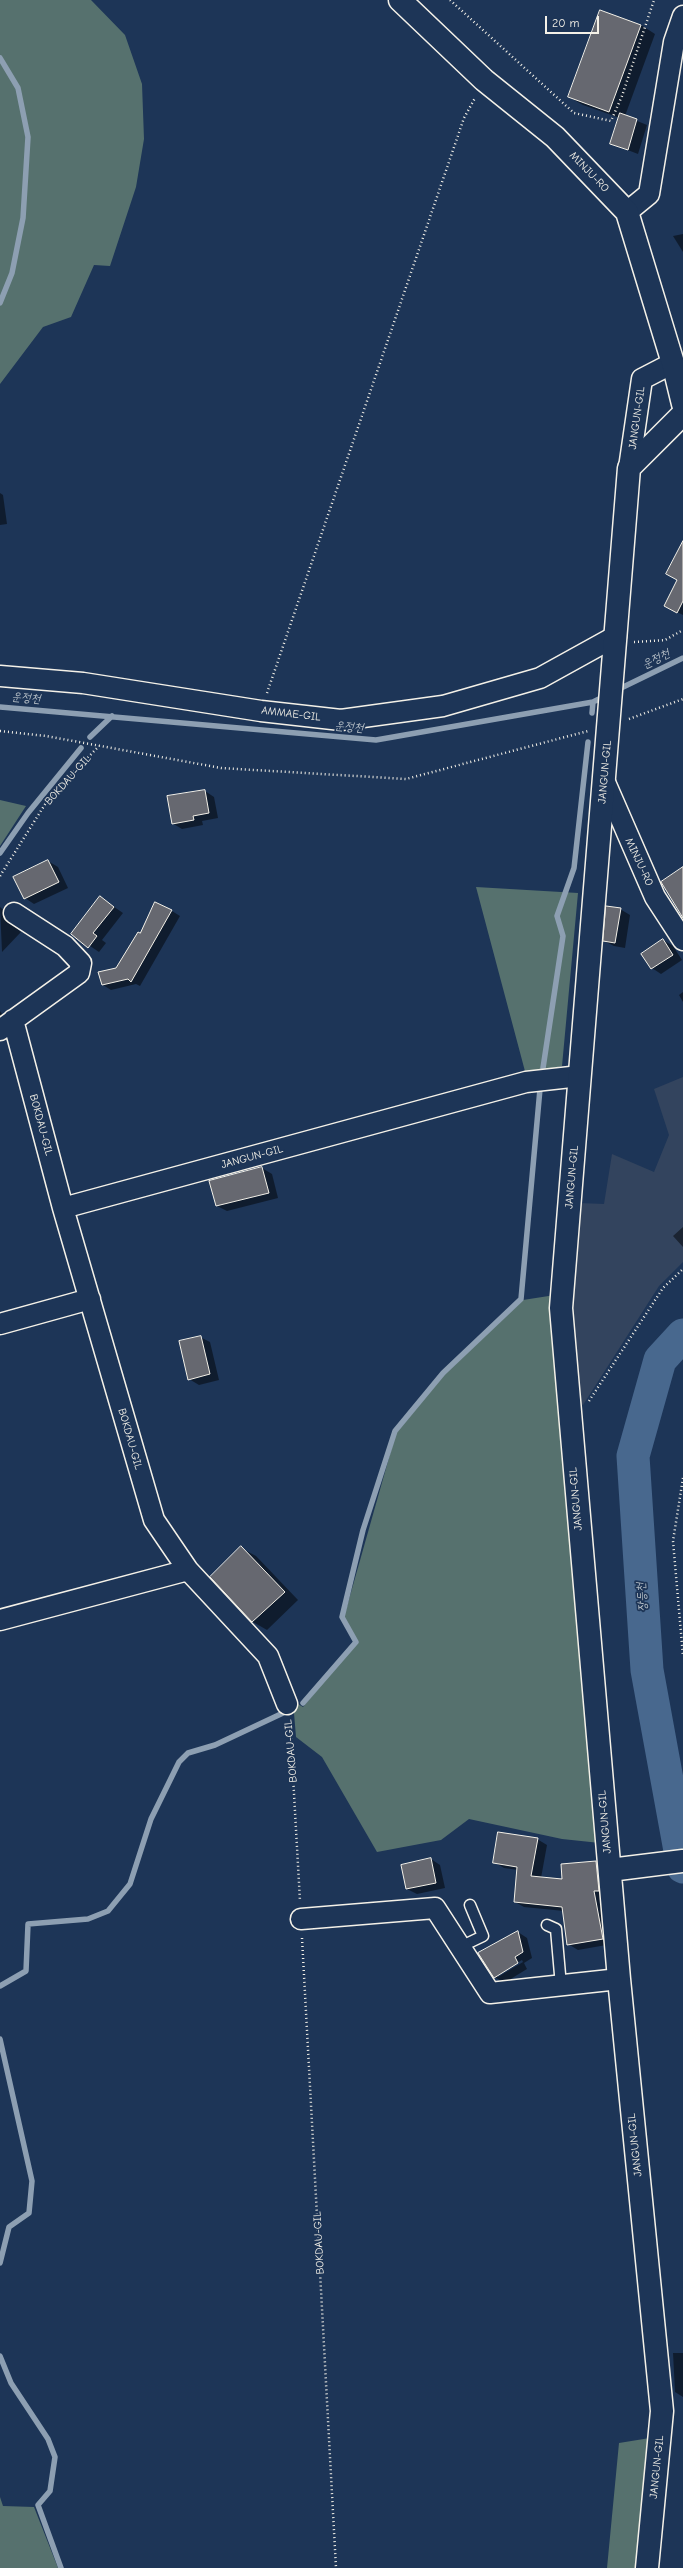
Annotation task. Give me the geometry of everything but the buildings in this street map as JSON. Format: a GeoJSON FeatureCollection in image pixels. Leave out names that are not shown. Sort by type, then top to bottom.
{"type":"FeatureCollection","features":[{"type":"Feature","properties":{"kind":"street","name":"MINJU-RO"},"geometry":{"type":"LineString","coordinates":[[400,0],[484,80],[555,137],[627,212],[673,362],[683,404]]}},
{"type":"Feature","properties":{"kind":"street"},"geometry":{"type":"LineString","coordinates":[[627,212],[648,194],[674,42],[683,16]]}},
{"type":"Feature","properties":{"kind":"street","name":"JANGUN-GIL"},"geometry":{"type":"LineString","coordinates":[[647,2568],[662,2412],[619,1979],[561,1308],[629,468],[642,379],[673,362]]}},
{"type":"Feature","properties":{"kind":"street","name":"JANGUN-GIL"},"geometry":{"type":"LineString","coordinates":[[629,468],[683,414]]}},
{"type":"Feature","properties":{"kind":"street","name":"AMMAE-GIL"},"geometry":{"type":"LineString","coordinates":[[0,676],[83,683],[261,711],[341,720],[443,706],[540,678],[616,636]]}},
{"type":"Feature","properties":{"kind":"street","name":"MINJU-RO"},"geometry":{"type":"LineString","coordinates":[[604,780],[622,825],[655,897],[683,940]]}},
{"type":"Feature","properties":{"kind":"street","name":"BOKDAU-GIL"},"geometry":{"type":"LineString","coordinates":[[14,913],[66,946],[81,963],[79,973],[6,1025],[63,1208],[154,1520],[188,1570],[268,1656],[287,1704]]}},
{"type":"Feature","properties":{"kind":"street","name":"JANGUN-GIL"},"geometry":{"type":"LineString","coordinates":[[63,1208],[526,1082],[580,1076]]}},
{"type":"Feature","properties":{"kind":"street"},"geometry":{"type":"LineString","coordinates":[[0,1324],[90,1299]]}},
{"type":"Feature","properties":{"kind":"street"},"geometry":{"type":"LineString","coordinates":[[0,1620],[188,1570]]}},
{"type":"Feature","properties":{"kind":"street"},"geometry":{"type":"LineString","coordinates":[[610,1870],[683,1861]]}},
{"type":"Feature","properties":{"kind":"street"},"geometry":{"type":"LineString","coordinates":[[301,1919],[435,1908],[490,1993],[619,1979]]}},
{"type":"Feature","properties":{"kind":"lane"},"geometry":{"type":"LineString","coordinates":[[460,1947],[483,1936],[470,1905]]}},
{"type":"Feature","properties":{"kind":"lane"},"geometry":{"type":"LineString","coordinates":[[547,1925],[556,1929],[561,1986]]}},
{"type":"Feature","properties":{"kind":"path"},"geometry":{"type":"LineString","coordinates":[[450,0],[574,113],[611,121],[622,96],[654,0]]}},
{"type":"Feature","properties":{"kind":"path"},"geometry":{"type":"LineString","coordinates":[[261,711],[464,118],[484,80]]}},
{"type":"Feature","properties":{"kind":"path"},"geometry":{"type":"LineString","coordinates":[[616,636],[639,643],[666,640],[683,630]]}},
{"type":"Feature","properties":{"kind":"path"},"geometry":{"type":"LineString","coordinates":[[0,731],[46,736],[222,768],[406,779],[683,699]]}},
{"type":"Feature","properties":{"kind":"path","name":"BOKDAU-GIL"},"geometry":{"type":"LineString","coordinates":[[0,876],[49,798],[99,746]]}},
{"type":"Feature","properties":{"kind":"path"},"geometry":{"type":"LineString","coordinates":[[588,1403],[663,1288],[683,1268]]}},
{"type":"Feature","properties":{"kind":"path"},"geometry":{"type":"LineString","coordinates":[[683,1478],[673,1540],[683,1656]]}},
{"type":"Feature","properties":{"kind":"path","name":"BOKDAU-GIL"},"geometry":{"type":"LineString","coordinates":[[287,1704],[292,1731],[336,2568]]}},
{"type":"Feature","properties":{"kind":"shaded area"},"geometry":{"type":"Polygon","coordinates":[[[683,1077],[683,1262],[659,1286],[583,1405],[576,1400],[571,1305],[579,1203],[604,1204],[612,1154],[654,1172],[669,1135],[654,1089],[683,1077]]]}},
{"type":"Feature","properties":{"kind":"green space"},"geometry":{"type":"Polygon","coordinates":[[[0,0],[91,0],[125,35],[142,84],[144,139],[136,187],[110,266],[94,265],[71,317],[43,327],[0,384],[0,0]]]}},
{"type":"Feature","properties":{"kind":"green space"},"geometry":{"type":"Polygon","coordinates":[[[0,800],[26,806],[0,846],[0,800]]]}},
{"type":"Feature","properties":{"kind":"green space"},"geometry":{"type":"Polygon","coordinates":[[[476,887],[578,893],[562,1066],[526,1075],[476,887]]]}},
{"type":"Feature","properties":{"kind":"green space"},"geometry":{"type":"Polygon","coordinates":[[[555,1295],[600,1843],[562,1839],[469,1819],[441,1840],[377,1852],[322,1757],[296,1737],[293,1701],[303,1707],[357,1641],[344,1617],[396,1433],[444,1375],[523,1300],[555,1295]]]}},
{"type":"Feature","properties":{"kind":"green space"},"geometry":{"type":"Polygon","coordinates":[[[656,2437],[639,2568],[607,2568],[619,2443],[656,2437]]]}},
{"type":"Feature","properties":{"kind":"green space"},"geometry":{"type":"Polygon","coordinates":[[[0,2497],[3,2506],[34,2507],[58,2568],[0,2568],[0,2497]]]}},
{"type":"Feature","properties":{"kind":"waterway"},"geometry":{"type":"LineString","coordinates":[[0,58],[18,88],[28,137],[23,218],[12,273],[0,303]]}},
{"type":"Feature","properties":{"kind":"waterway","name":"운정천"},"geometry":{"type":"LineString","coordinates":[[617,690],[683,658]]}},
{"type":"Feature","properties":{"kind":"waterway","name":"운정천"},"geometry":{"type":"LineString","coordinates":[[0,707],[376,740],[593,702],[605,696]]}},
{"type":"Feature","properties":{"kind":"waterway"},"geometry":{"type":"LineString","coordinates":[[592,713],[593,702]]}},
{"type":"Feature","properties":{"kind":"waterway"},"geometry":{"type":"LineString","coordinates":[[90,737],[112,716]]}},
{"type":"Feature","properties":{"kind":"waterway"},"geometry":{"type":"LineString","coordinates":[[543,1068],[563,936],[557,916],[574,868],[588,742]]}},
{"type":"Feature","properties":{"kind":"waterway"},"geometry":{"type":"LineString","coordinates":[[0,853],[28,813],[81,748]]}},
{"type":"Feature","properties":{"kind":"waterway"},"geometry":{"type":"LineString","coordinates":[[303,1703],[356,1642],[342,1617],[363,1530],[395,1431],[443,1373],[521,1299],[540,1089]]}},
{"type":"Feature","properties":{"kind":"waterway","name":"장등천"},"geometry":{"type":"LineString","coordinates":[[683,1335],[660,1360],[633,1456],[647,1670],[683,1867]]}},
{"type":"Feature","properties":{"kind":"waterway"},"geometry":{"type":"LineString","coordinates":[[0,1986],[26,1971],[28,1924],[88,1919],[108,1911],[130,1884],[151,1819],[179,1762],[188,1753],[215,1745],[283,1713]]}},
{"type":"Feature","properties":{"kind":"waterway"},"geometry":{"type":"LineString","coordinates":[[0,2039],[32,2181],[29,2213],[9,2227],[0,2263]]}},
{"type":"Feature","properties":{"kind":"waterway"},"geometry":{"type":"LineString","coordinates":[[0,2356],[11,2383],[48,2439],[55,2457],[50,2491],[38,2505],[61,2568]]}}]}
